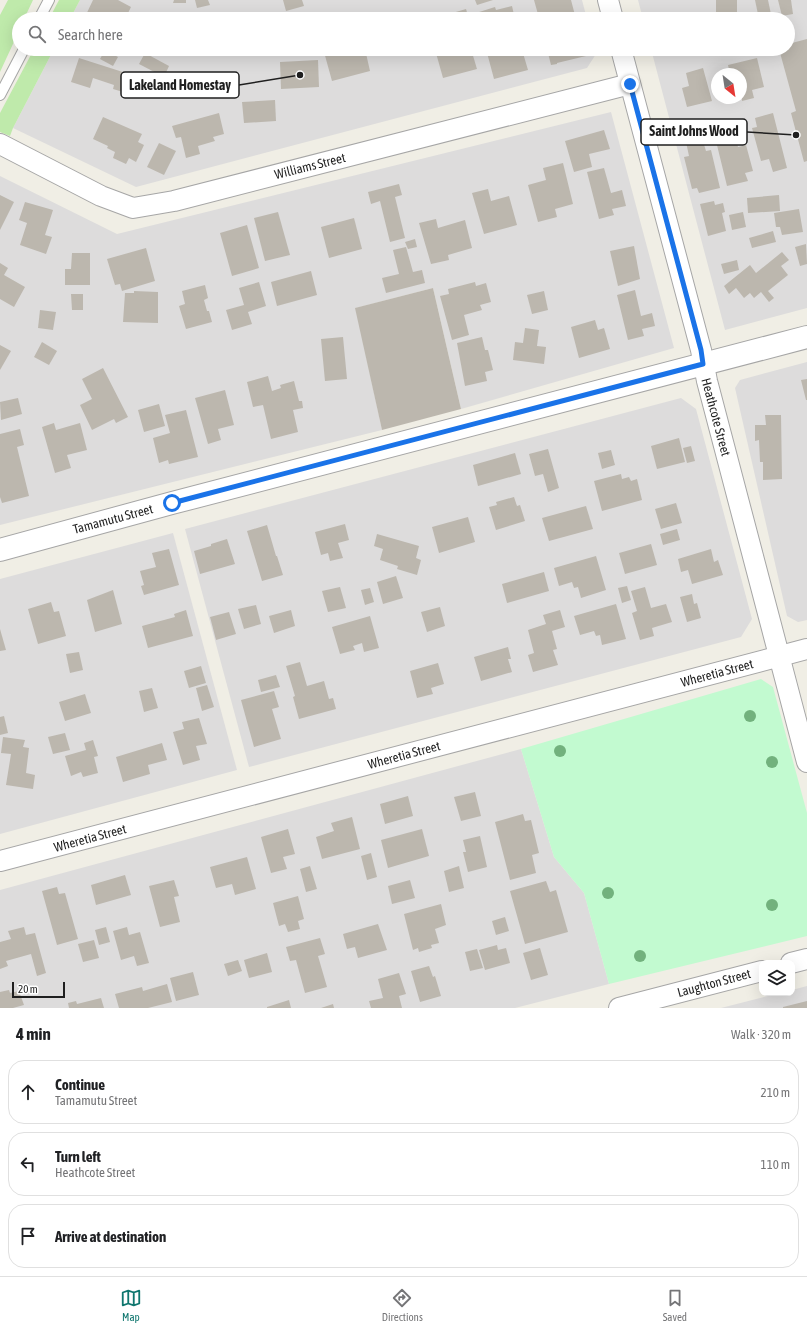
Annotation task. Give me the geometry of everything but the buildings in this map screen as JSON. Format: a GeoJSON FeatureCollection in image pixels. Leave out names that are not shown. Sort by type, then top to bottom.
{"type":"FeatureCollection","features":[{"type":"Feature","properties":{"kind":"street"},"geometry":{"type":"LineString","coordinates":[[608,0],[611,12]]}},
{"type":"Feature","properties":{"kind":"street","name":"Heathcote Street"},"geometry":{"type":"LineString","coordinates":[[622,56],[701,350],[703,364],[807,762]]}},
{"type":"Feature","properties":{"kind":"street","name":"Williams Street"},"geometry":{"type":"LineString","coordinates":[[0,144],[101,196],[133,208],[174,201],[630,84]]}},
{"type":"Feature","properties":{"kind":"street","name":"Tamamutu Street"},"geometry":{"type":"LineString","coordinates":[[0,550],[172,503],[807,337]]}},
{"type":"Feature","properties":{"kind":"street","name":"Wheretia Street"},"geometry":{"type":"LineString","coordinates":[[0,861],[807,649]]}},
{"type":"Feature","properties":{"kind":"street"},"geometry":{"type":"LineString","coordinates":[[795,962],[807,959]]}},
{"type":"Feature","properties":{"kind":"street","name":"Laughton Street"},"geometry":{"type":"LineString","coordinates":[[619,1008],[759,972]]}},
{"type":"Feature","properties":{"kind":"lane"},"geometry":{"type":"LineString","coordinates":[[43,12],[49,0]]}},
{"type":"Feature","properties":{"kind":"lane"},"geometry":{"type":"LineString","coordinates":[[0,95],[20,56]]}},
{"type":"Feature","properties":{"kind":"shaded area"},"geometry":{"type":"Polygon","coordinates":[[[80,0],[582,0],[585,12],[74,12],[80,0]]]}},
{"type":"Feature","properties":{"kind":"shaded area"},"geometry":{"type":"Polygon","coordinates":[[[638,0],[807,0],[807,308],[725,330],[653,56],[795,56],[795,12],[641,12],[638,0]]]}},
{"type":"Feature","properties":{"kind":"shaded area"},"geometry":{"type":"Polygon","coordinates":[[[50,56],[595,56],[587,68],[136,187],[13,128],[50,56]]]}},
{"type":"Feature","properties":{"kind":"shaded area"},"geometry":{"type":"Polygon","coordinates":[[[611,112],[674,348],[461,409],[433,288],[356,308],[382,430],[0,525],[0,176],[117,234],[611,112]]]}},
{"type":"Feature","properties":{"kind":"shaded area"},"geometry":{"type":"Polygon","coordinates":[[[807,362],[807,620],[798,622],[787,616],[735,388],[740,380],[807,362]]]}},
{"type":"Feature","properties":{"kind":"shaded area"},"geometry":{"type":"Polygon","coordinates":[[[681,398],[696,409],[752,619],[741,637],[249,767],[185,529],[681,398]]]}},
{"type":"Feature","properties":{"kind":"shaded area"},"geometry":{"type":"Polygon","coordinates":[[[173,533],[237,770],[0,834],[0,579],[173,533]]]}},
{"type":"Feature","properties":{"kind":"shaded area"},"geometry":{"type":"Polygon","coordinates":[[[521,749],[554,857],[584,893],[609,984],[515,1008],[0,1008],[0,890],[521,749]]]}},
{"type":"Feature","properties":{"kind":"shaded area"},"geometry":{"type":"Polygon","coordinates":[[[807,986],[807,1008],[721,1008],[767,996],[795,996],[795,989],[807,986]]]}},
{"type":"Feature","properties":{"kind":"green space"},"geometry":{"type":"Polygon","coordinates":[[[8,0],[33,0],[27,12],[12,12],[12,46],[0,72],[0,15],[8,0]]]}},
{"type":"Feature","properties":{"kind":"green space"},"geometry":{"type":"Polygon","coordinates":[[[59,0],[80,0],[74,12],[53,12],[59,0]]]}},
{"type":"Feature","properties":{"kind":"green space"},"geometry":{"type":"Polygon","coordinates":[[[30,56],[50,56],[10,136],[0,132],[0,113],[30,56]]]}},
{"type":"Feature","properties":{"kind":"green space"},"geometry":{"type":"Polygon","coordinates":[[[761,679],[773,687],[807,813],[807,936],[609,984],[584,893],[554,857],[521,749],[761,679]]]}},
{"type":"Feature","properties":{"kind":"place","name":"Lakeland Homestay"},"geometry":{"type":"Point","coordinates":[300,75]}},
{"type":"Feature","properties":{"kind":"place","name":"Saint Johns Wood"},"geometry":{"type":"Point","coordinates":[796,135]}},
{"type":"Feature","properties":{"kind":"route"},"geometry":{"type":"LineString","coordinates":[[172,503],[703,364],[701,350],[630,84]]}}]}
